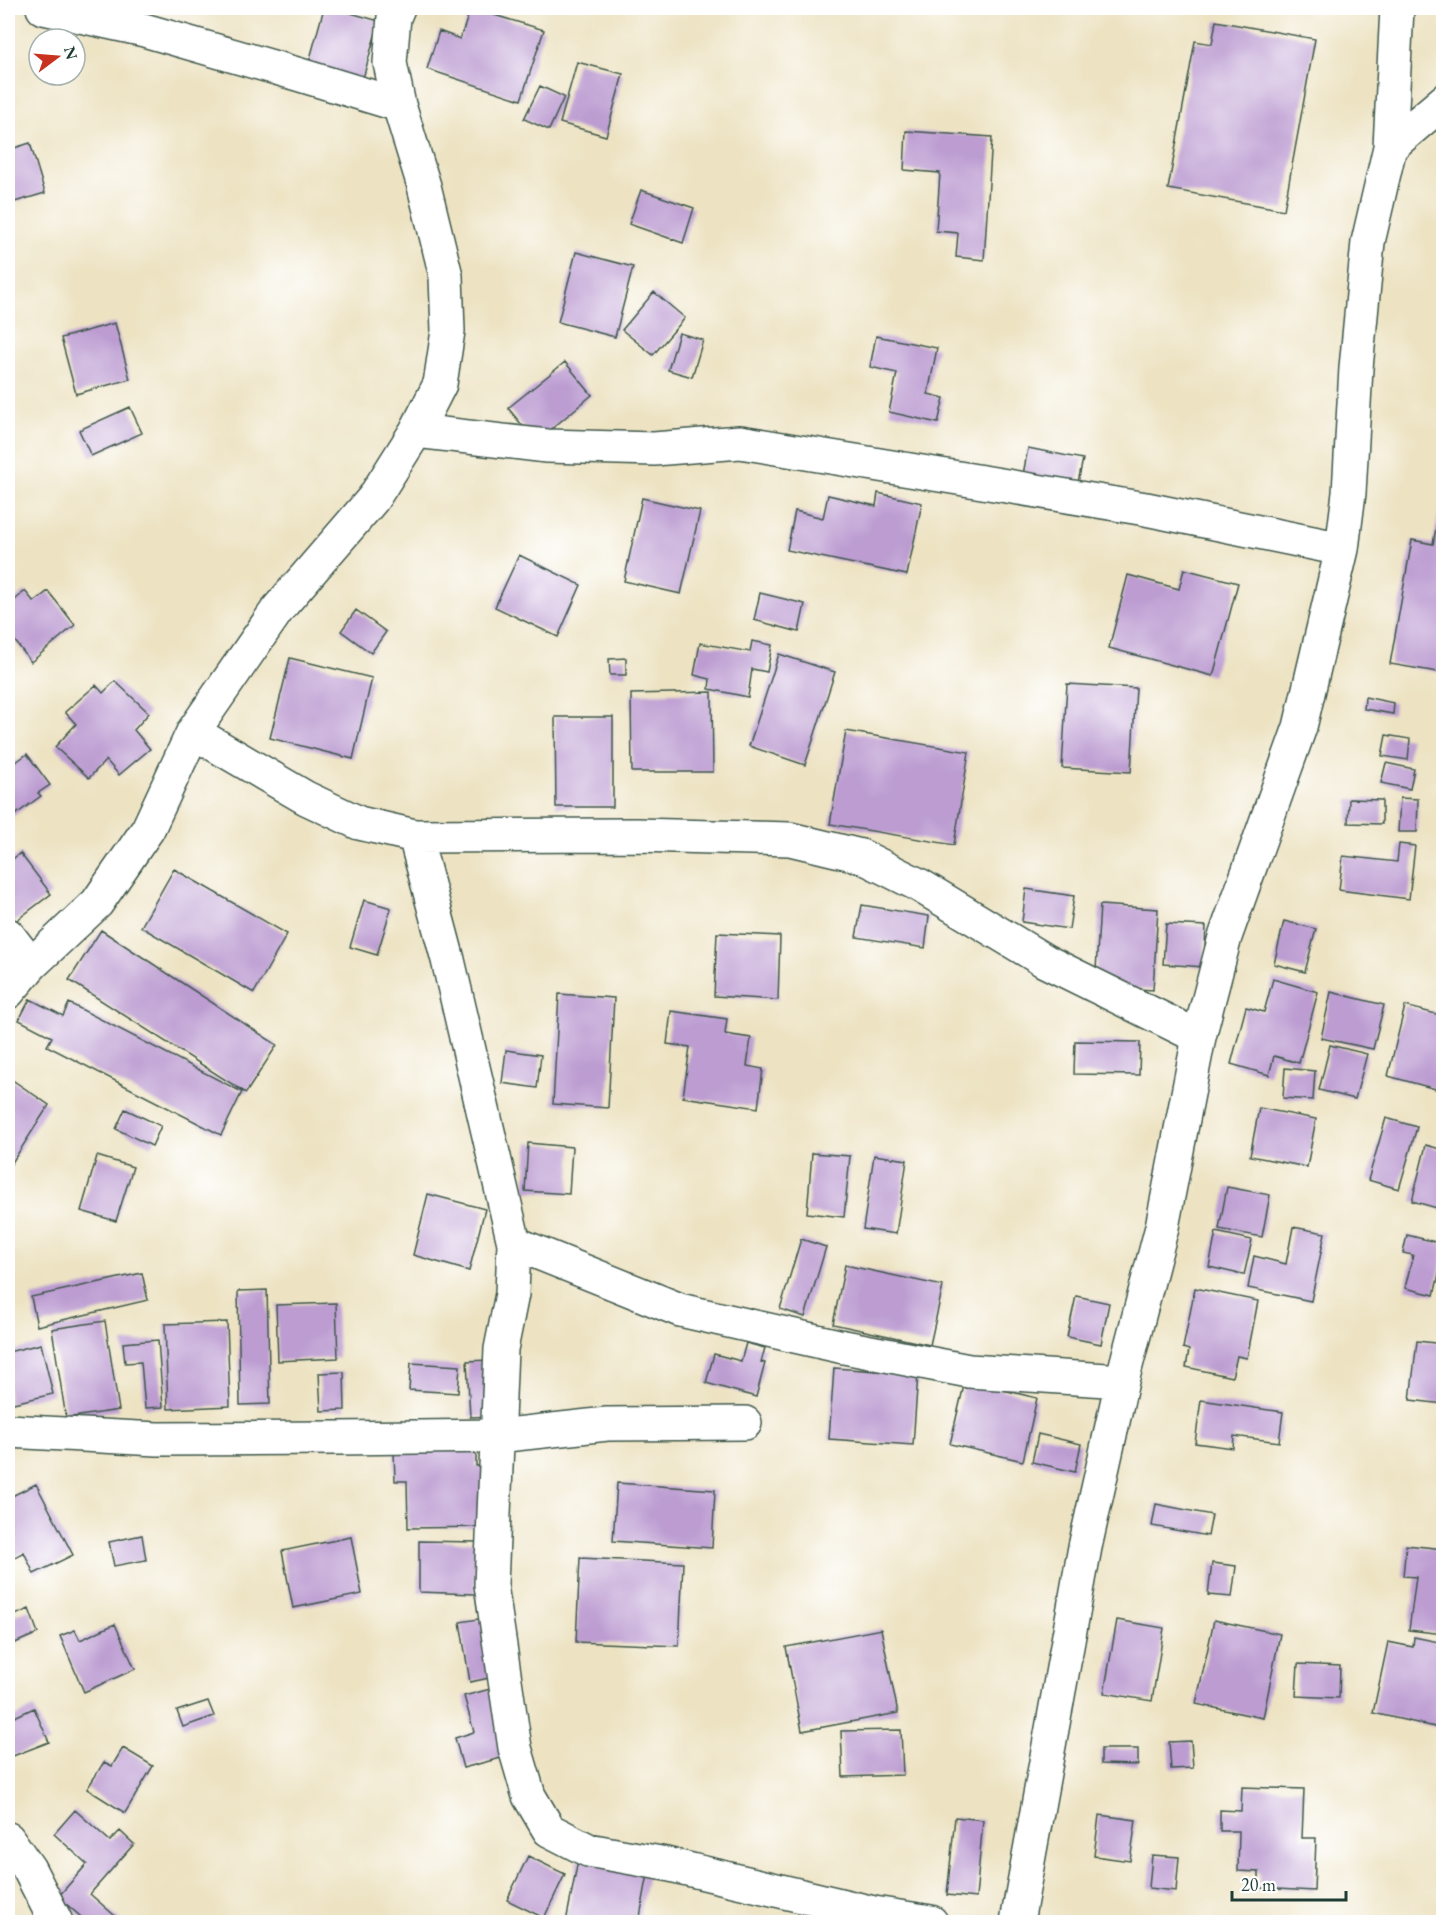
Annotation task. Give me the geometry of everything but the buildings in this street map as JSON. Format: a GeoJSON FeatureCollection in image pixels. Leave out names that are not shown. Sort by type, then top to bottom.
{"type":"FeatureCollection","features":[{"type":"Feature","properties":{"kind":"street"},"geometry":{"type":"LineString","coordinates":[[43,8],[154,33],[399,105]]}},
{"type":"Feature","properties":{"kind":"street"},"geometry":{"type":"LineString","coordinates":[[8,992],[31,965],[104,894],[148,829],[193,732],[278,609],[373,500],[416,431],[440,384],[448,331],[446,276],[424,186],[399,105],[390,63],[394,17],[398,8]]}},
{"type":"Feature","properties":{"kind":"street"},"geometry":{"type":"LineString","coordinates":[[1017,1923],[1085,1547],[1122,1381],[1162,1227],[1199,1037],[1225,937],[1300,727],[1342,549],[1349,493],[1356,368],[1368,242],[1390,147],[1397,8]]}},
{"type":"Feature","properties":{"kind":"street"},"geometry":{"type":"LineString","coordinates":[[1390,147],[1443,101]]}},
{"type":"Feature","properties":{"kind":"street"},"geometry":{"type":"LineString","coordinates":[[416,431],[547,446],[654,449],[740,442],[1146,509],[1342,549]]}},
{"type":"Feature","properties":{"kind":"street"},"geometry":{"type":"LineString","coordinates":[[193,732],[306,798],[359,823],[415,836],[636,835],[790,839],[861,856],[919,885],[1045,962],[1199,1037]]}},
{"type":"Feature","properties":{"kind":"street"},"geometry":{"type":"LineString","coordinates":[[415,836],[448,960],[514,1244],[512,1294],[501,1349],[491,1585],[515,1748],[529,1796],[549,1830],[588,1850],[666,1864],[874,1913],[931,1923]]}},
{"type":"Feature","properties":{"kind":"street"},"geometry":{"type":"LineString","coordinates":[[8,935],[31,965]]}},
{"type":"Feature","properties":{"kind":"street"},"geometry":{"type":"LineString","coordinates":[[514,1244],[680,1310],[839,1346],[969,1371],[1122,1381]]}},
{"type":"Feature","properties":{"kind":"street"},"geometry":{"type":"LineString","coordinates":[[8,1431],[157,1439],[498,1436],[607,1424],[745,1423]]}},
{"type":"Feature","properties":{"kind":"street"},"geometry":{"type":"LineString","coordinates":[[8,1839],[29,1869],[56,1923]]}}]}
